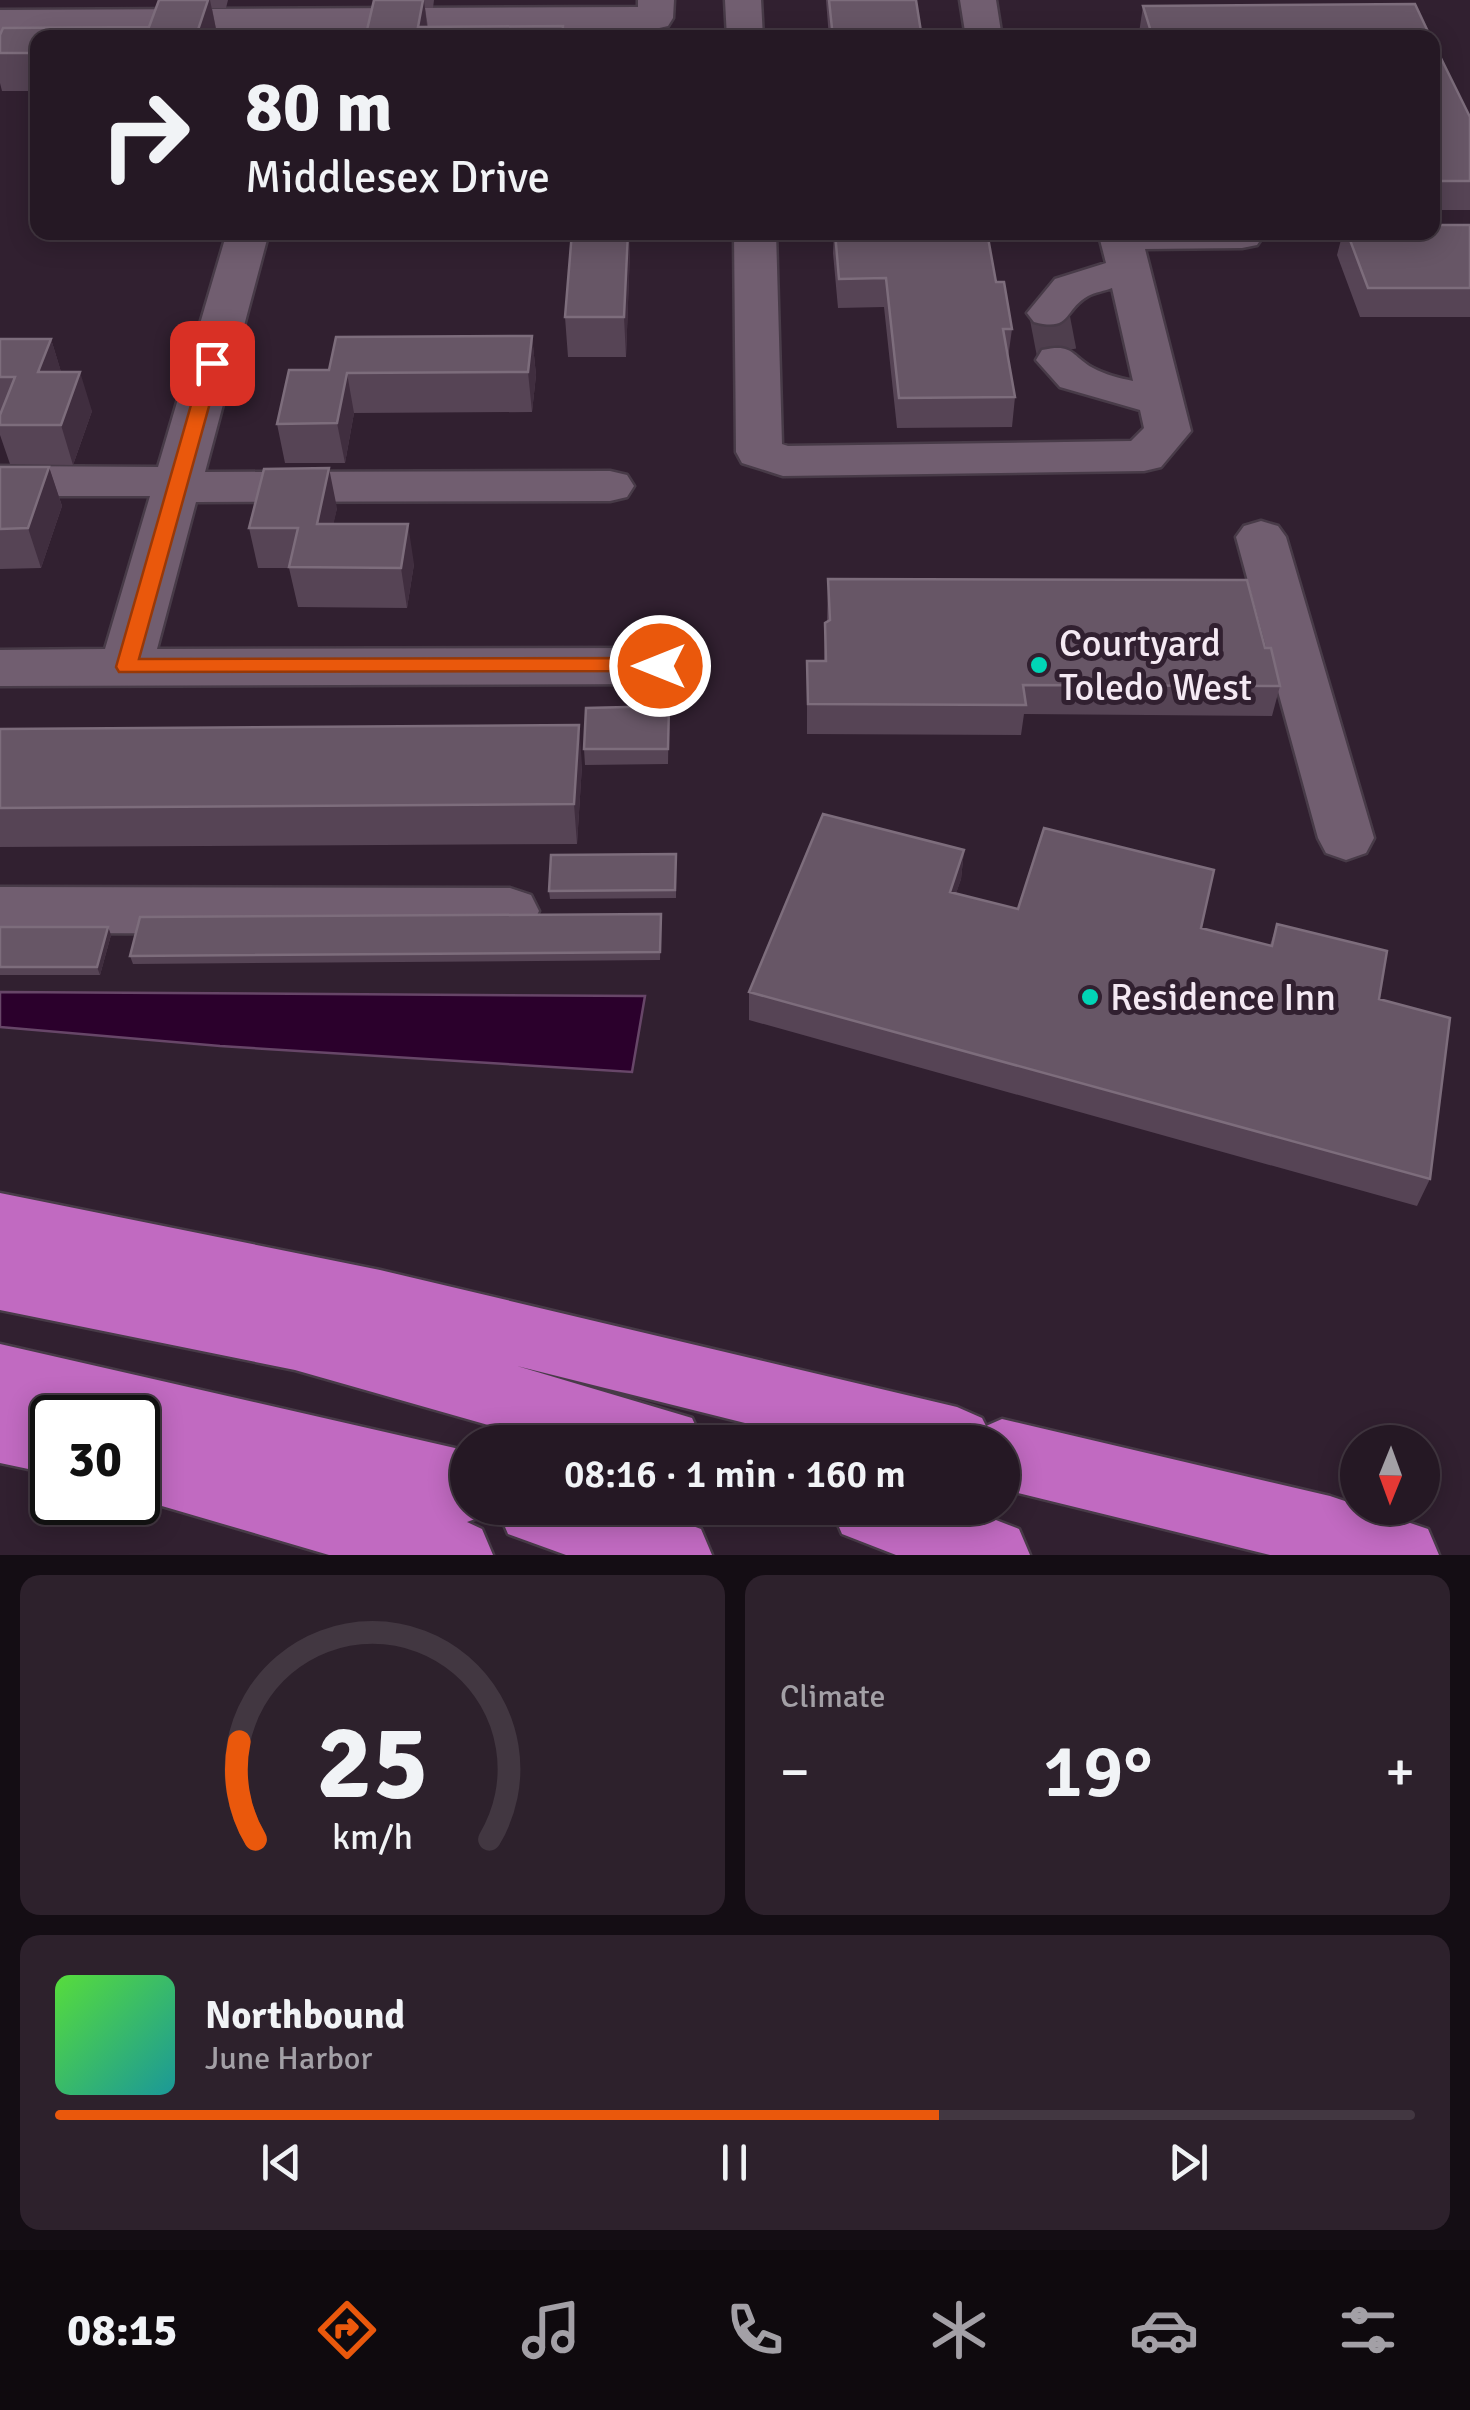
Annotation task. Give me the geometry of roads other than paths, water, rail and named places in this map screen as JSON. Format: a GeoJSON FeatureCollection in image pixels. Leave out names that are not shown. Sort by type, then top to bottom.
{"type":"FeatureCollection","features":[{"type":"Feature","properties":{"kind":"highway"},"geometry":{"type":"LineString","coordinates":[[0,1222],[380,1302],[888,1425]]}},
{"type":"Feature","properties":{"kind":"highway"},"geometry":{"type":"LineString","coordinates":[[0,1278],[295,1338],[606,1425]]}},
{"type":"Feature","properties":{"kind":"highway"},"geometry":{"type":"LineString","coordinates":[[0,1377],[450,1483]]}},
{"type":"Feature","properties":{"kind":"highway"},"geometry":{"type":"LineString","coordinates":[[0,1429],[30,1435]]}},
{"type":"Feature","properties":{"kind":"highway"},"geometry":{"type":"LineString","coordinates":[[1020,1458],[1402,1555]]}},
{"type":"Feature","properties":{"kind":"highway"},"geometry":{"type":"LineString","coordinates":[[160,1470],[456,1555]]}},
{"type":"Feature","properties":{"kind":"highway"},"geometry":{"type":"LineString","coordinates":[[585,1525],[675,1555]]}},
{"type":"Feature","properties":{"kind":"highway"},"geometry":{"type":"LineString","coordinates":[[913,1525],[993,1555]]}},
{"type":"Feature","properties":{"kind":"street"},"geometry":{"type":"LineString","coordinates":[[0,21],[49,10],[307,19],[655,18],[656,0]]}},
{"type":"Feature","properties":{"kind":"street"},"geometry":{"type":"LineString","coordinates":[[743,0],[745,30]]}},
{"type":"Feature","properties":{"kind":"street"},"geometry":{"type":"LineString","coordinates":[[978,0],[983,30]]}},
{"type":"Feature","properties":{"kind":"street"},"geometry":{"type":"LineString","coordinates":[[126,667],[246,240]]}},
{"type":"Feature","properties":{"kind":"street"},"geometry":{"type":"LineString","coordinates":[[755,240],[759,452],[784,462],[1144,456],[1168,431],[1123,246]]}},
{"type":"Feature","properties":{"kind":"street"},"geometry":{"type":"LineString","coordinates":[[1049,313],[1070,288],[1123,246],[1194,240]]}},
{"type":"Feature","properties":{"kind":"street"},"geometry":{"type":"LineString","coordinates":[[1058,360],[1063,370],[1090,383],[1160,400]]}},
{"type":"Feature","properties":{"kind":"street"},"geometry":{"type":"LineString","coordinates":[[0,481],[147,480],[177,488],[610,486]]}},
{"type":"Feature","properties":{"kind":"street"},"geometry":{"type":"LineString","coordinates":[[1261,537],[1346,838]]}},
{"type":"Feature","properties":{"kind":"street"},"geometry":{"type":"LineString","coordinates":[[0,668],[660,666]]}},
{"type":"Feature","properties":{"kind":"street"},"geometry":{"type":"LineString","coordinates":[[0,910],[510,911]]}},
{"type":"Feature","properties":{"kind":"tunnel"},"geometry":{"type":"LineString","coordinates":[[1049,313],[1058,360]]}},
{"type":"Feature","properties":{"kind":"place","name":"Courtyard Toledo West"},"geometry":{"type":"Point","coordinates":[1039,665]}},
{"type":"Feature","properties":{"kind":"place","name":"Residence Inn"},"geometry":{"type":"Point","coordinates":[1090,997]}}]}
